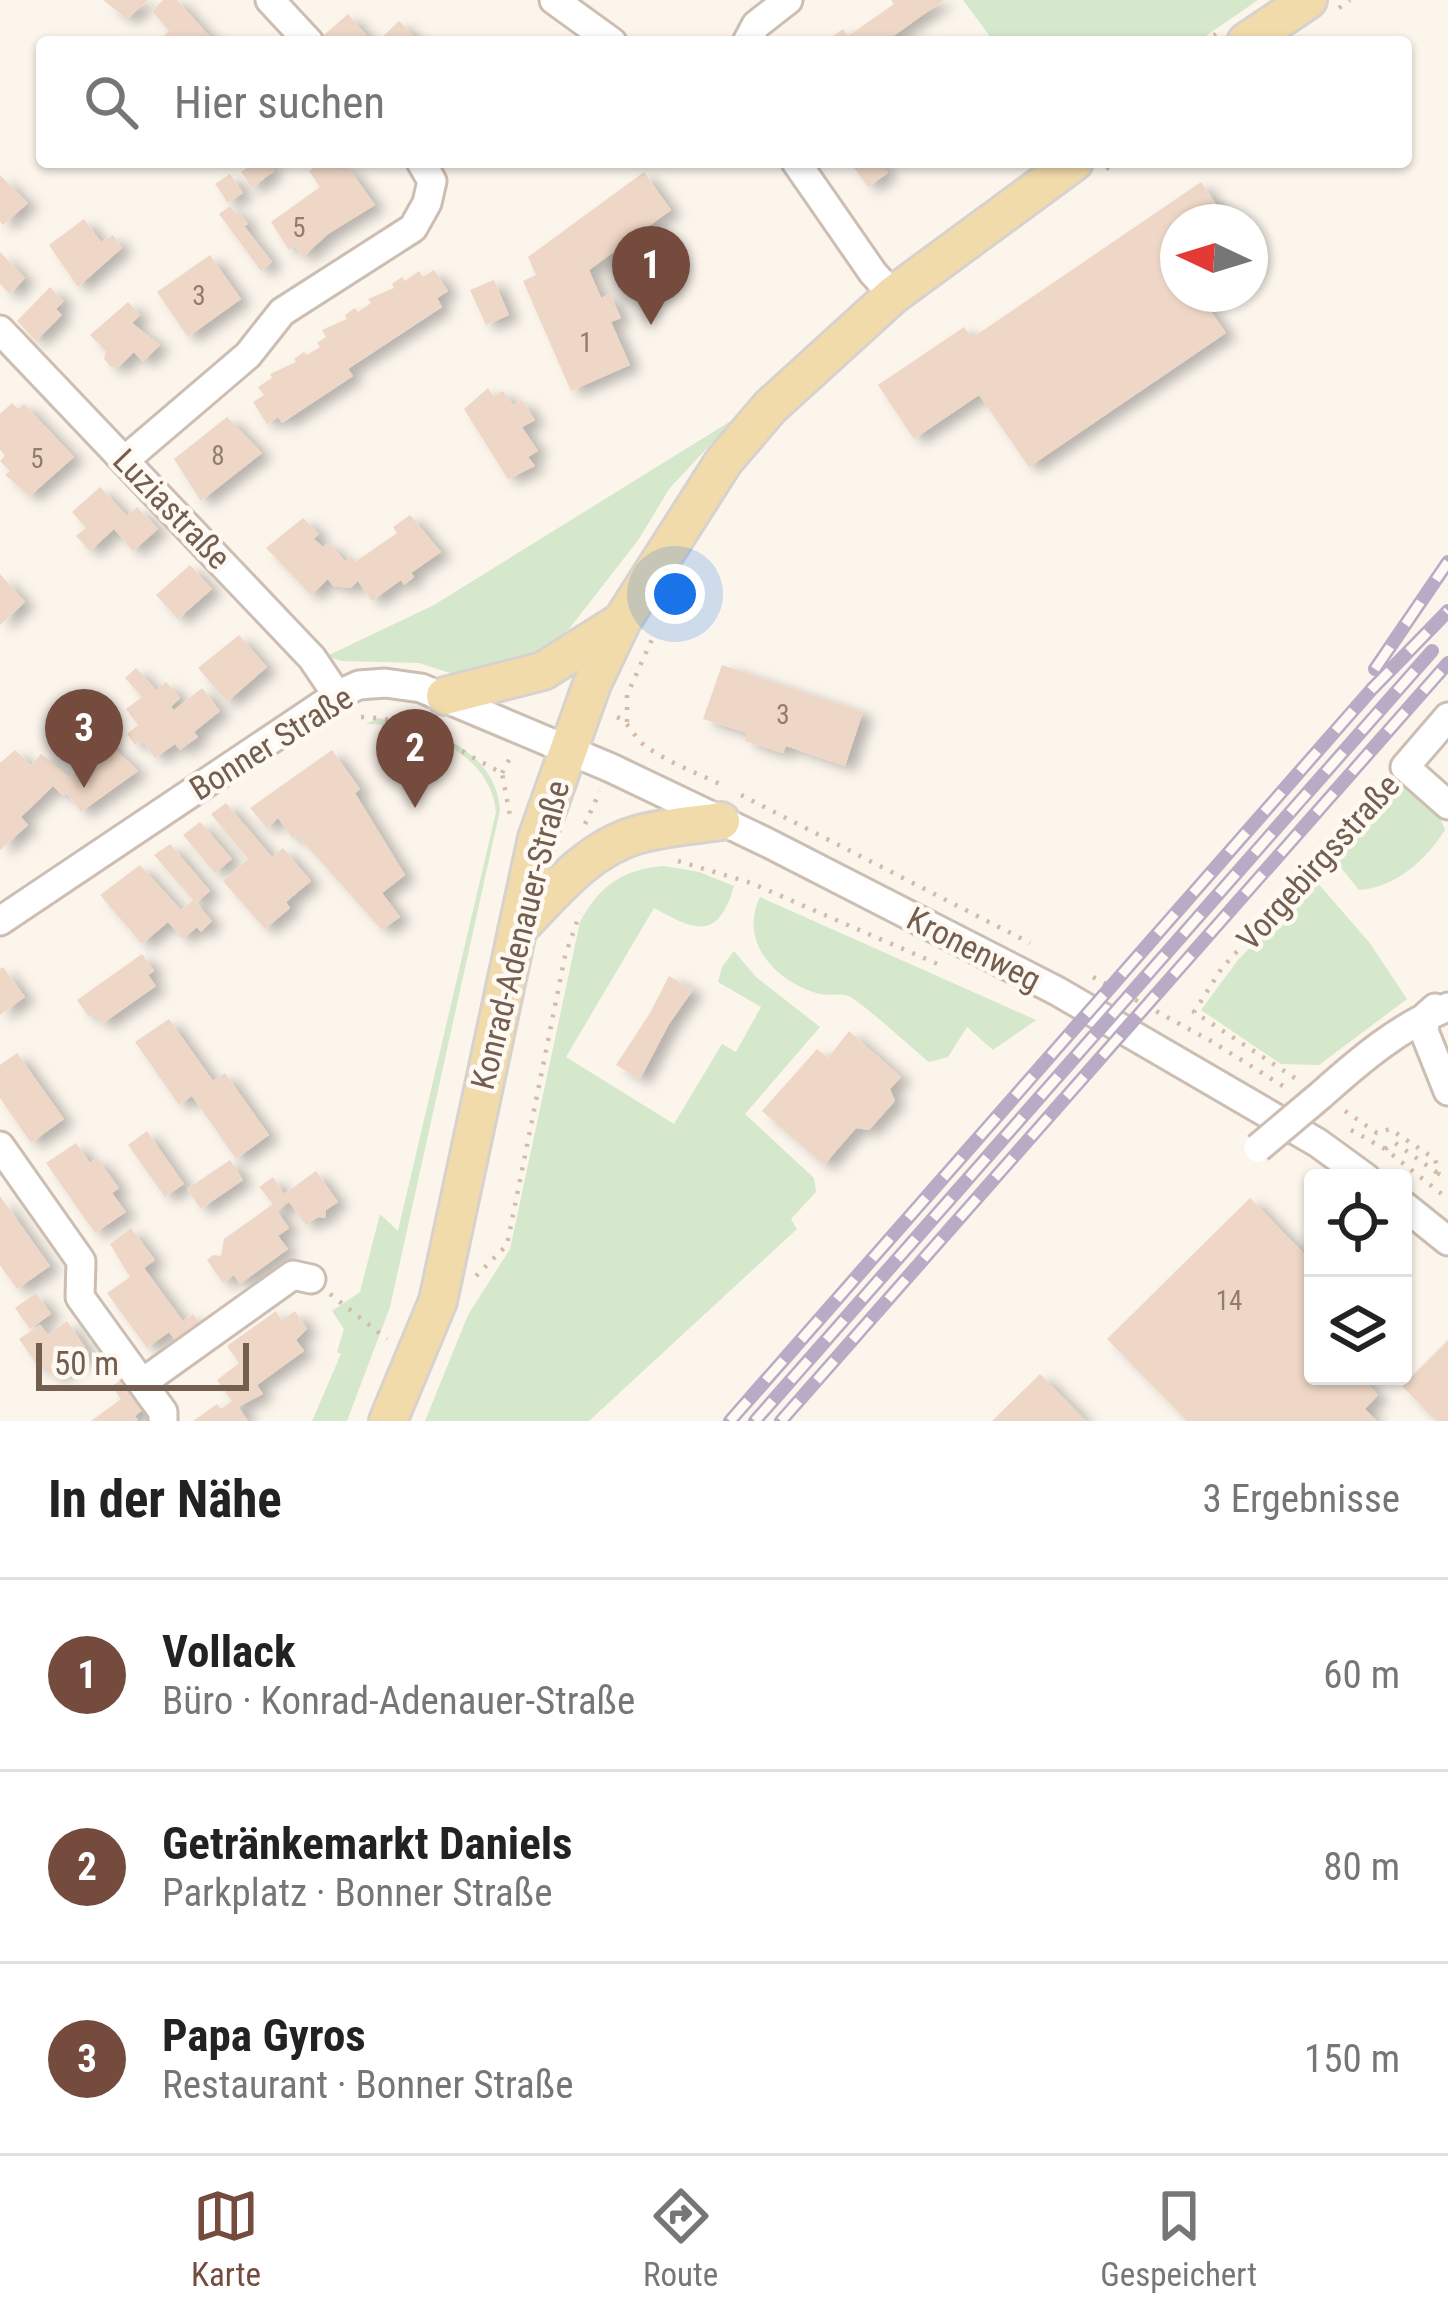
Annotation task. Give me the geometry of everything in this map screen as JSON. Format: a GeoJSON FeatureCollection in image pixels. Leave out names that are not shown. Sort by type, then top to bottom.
{"type":"FeatureCollection","features":[{"type":"Feature","properties":{"kind":"main road"},"geometry":{"type":"LineString","coordinates":[[1255,36],[1308,0]]}},
{"type":"Feature","properties":{"kind":"main road","name":"Konrad-Adenauer-Straße"},"geometry":{"type":"LineString","coordinates":[[388,1421],[439,1300],[541,823],[584,703],[639,626],[724,461],[770,406],[893,295],[1086,168]]}},
{"type":"Feature","properties":{"kind":"main road"},"geometry":{"type":"LineString","coordinates":[[445,696],[543,671],[639,626]]}},
{"type":"Feature","properties":{"kind":"main road"},"geometry":{"type":"LineString","coordinates":[[515,933],[594,856],[632,836],[721,821]]}},
{"type":"Feature","properties":{"kind":"street"},"geometry":{"type":"LineString","coordinates":[[270,0],[303,36]]}},
{"type":"Feature","properties":{"kind":"street"},"geometry":{"type":"LineString","coordinates":[[554,0],[604,36]]}},
{"type":"Feature","properties":{"kind":"street"},"geometry":{"type":"LineString","coordinates":[[750,36],[756,25],[788,0]]}},
{"type":"Feature","properties":{"kind":"street"},"geometry":{"type":"LineString","coordinates":[[124,460],[248,355],[282,312],[413,228],[427,203],[432,181],[425,168]]}},
{"type":"Feature","properties":{"kind":"street"},"geometry":{"type":"LineString","coordinates":[[800,168],[893,295]]}},
{"type":"Feature","properties":{"kind":"street","name":"Luziastraße"},"geometry":{"type":"LineString","coordinates":[[0,330],[312,658],[337,695]]}},
{"type":"Feature","properties":{"kind":"street","name":"Bonner Straße"},"geometry":{"type":"LineString","coordinates":[[0,921],[337,695],[358,686],[385,683],[445,696],[566,751]]}},
{"type":"Feature","properties":{"kind":"street","name":"Vorgebirgsstraße"},"geometry":{"type":"LineString","coordinates":[[1405,767],[1448,717]]}},
{"type":"Feature","properties":{"kind":"street","name":"Kronenweg"},"geometry":{"type":"LineString","coordinates":[[566,751],[721,821],[1057,991],[1318,1143],[1354,1169]]}},
{"type":"Feature","properties":{"kind":"street"},"geometry":{"type":"LineString","coordinates":[[1405,767],[1448,805]]}},
{"type":"Feature","properties":{"kind":"street"},"geometry":{"type":"LineString","coordinates":[[1258,1148],[1359,1060],[1433,1018],[1448,995]]}},
{"type":"Feature","properties":{"kind":"street"},"geometry":{"type":"LineString","coordinates":[[1433,1018],[1448,1091]]}},
{"type":"Feature","properties":{"kind":"street"},"geometry":{"type":"LineString","coordinates":[[0,1146],[81,1261],[80,1297],[163,1412],[163,1421]]}},
{"type":"Feature","properties":{"kind":"street"},"geometry":{"type":"LineString","coordinates":[[1412,1212],[1448,1240]]}},
{"type":"Feature","properties":{"kind":"street"},"geometry":{"type":"LineString","coordinates":[[142,1383],[293,1275],[311,1279]]}},
{"type":"Feature","properties":{"kind":"path"},"geometry":{"type":"LineString","coordinates":[[639,626],[627,695],[627,722],[639,741],[836,842]]}},
{"type":"Feature","properties":{"kind":"path"},"geometry":{"type":"LineString","coordinates":[[584,703],[627,722]]}},
{"type":"Feature","properties":{"kind":"path"},"geometry":{"type":"LineString","coordinates":[[347,722],[362,716],[398,719],[445,740],[502,773],[510,816],[541,823]]}},
{"type":"Feature","properties":{"kind":"path","name":"Vorgebirgsstraße"},"geometry":{"type":"LineString","coordinates":[[1194,1012],[1222,968],[1405,767]]}},
{"type":"Feature","properties":{"kind":"path"},"geometry":{"type":"LineString","coordinates":[[594,856],[578,837],[611,768]]}},
{"type":"Feature","properties":{"kind":"path"},"geometry":{"type":"LineString","coordinates":[[672,860],[736,878],[954,971]]}},
{"type":"Feature","properties":{"kind":"path"},"geometry":{"type":"LineString","coordinates":[[439,1300],[475,1278],[507,1245],[565,956],[586,902]]}},
{"type":"Feature","properties":{"kind":"path"},"geometry":{"type":"LineString","coordinates":[[1384,1150],[1395,1143],[1439,1174]]}},
{"type":"Feature","properties":{"kind":"path"},"geometry":{"type":"LineString","coordinates":[[311,1279],[415,1361]]}},
{"type":"Feature","properties":{"kind":"green space"},"geometry":{"type":"Polygon","coordinates":[[[963,0],[1258,0],[1206,36],[990,36],[963,0]]]}},
{"type":"Feature","properties":{"kind":"green space"},"geometry":{"type":"Polygon","coordinates":[[[734,419],[669,489],[639,539],[569,629],[542,653],[476,672],[450,673],[419,663],[341,661],[327,656],[434,605],[734,419]]]}},
{"type":"Feature","properties":{"kind":"green space"},"geometry":{"type":"Polygon","coordinates":[[[378,718],[438,735],[473,757],[496,789],[500,810],[390,1307],[347,1421],[312,1421],[341,1354],[337,1352],[344,1329],[332,1311],[360,1292],[380,1214],[398,1231],[496,812],[491,791],[467,758],[429,736],[366,724],[378,718]]]}},
{"type":"Feature","properties":{"kind":"green space"},"geometry":{"type":"Polygon","coordinates":[[[1407,783],[1437,810],[1445,830],[1408,870],[1385,884],[1359,890],[1334,859],[1407,783]]]}},
{"type":"Feature","properties":{"kind":"green space"},"geometry":{"type":"Polygon","coordinates":[[[664,866],[699,872],[734,886],[728,904],[721,916],[704,926],[682,922],[654,908],[566,1057],[674,1124],[722,1044],[736,1052],[761,1007],[718,982],[734,951],[756,977],[820,1027],[745,1114],[814,1178],[816,1192],[791,1219],[797,1229],[589,1421],[425,1421],[468,1315],[510,1249],[580,922],[595,898],[614,882],[636,871],[664,866]]]}},
{"type":"Feature","properties":{"kind":"green space"},"geometry":{"type":"Polygon","coordinates":[[[1315,880],[1369,942],[1407,999],[1319,1065],[1281,1064],[1201,1010],[1238,960],[1315,880]]]}},
{"type":"Feature","properties":{"kind":"green space"},"geometry":{"type":"Polygon","coordinates":[[[760,897],[1036,1020],[993,1050],[967,1027],[948,1057],[929,1062],[855,1000],[804,988],[776,970],[765,958],[754,929],[760,897]]]}},
{"type":"Feature","properties":{"kind":"building"},"geometry":{"type":"Polygon","coordinates":[[[103,0],[148,0],[127,19],[103,0]]]}},
{"type":"Feature","properties":{"kind":"building"},"geometry":{"type":"Polygon","coordinates":[[[163,0],[177,0],[209,36],[164,36],[169,31],[152,11],[163,0]]]}},
{"type":"Feature","properties":{"kind":"building"},"geometry":{"type":"Polygon","coordinates":[[[891,0],[944,0],[893,36],[848,36],[894,4],[891,0]]]}},
{"type":"Feature","properties":{"kind":"building"},"geometry":{"type":"Polygon","coordinates":[[[348,14],[367,36],[325,36],[348,14]]]}},
{"type":"Feature","properties":{"kind":"building"},"geometry":{"type":"Polygon","coordinates":[[[399,21],[413,36],[383,36],[399,21]]]}},
{"type":"Feature","properties":{"kind":"building"},"geometry":{"type":"Polygon","coordinates":[[[247,168],[274,171],[252,188],[241,172],[247,168]]]}},
{"type":"Feature","properties":{"kind":"building"},"geometry":{"type":"Polygon","coordinates":[[[349,168],[375,205],[328,234],[303,257],[295,246],[289,250],[271,222],[320,187],[309,171],[349,168]]]}},
{"type":"Feature","properties":{"kind":"building"},"geometry":{"type":"Polygon","coordinates":[[[854,168],[884,168],[888,173],[868,187],[854,168]]]}},
{"type":"Feature","properties":{"kind":"building"},"geometry":{"type":"Polygon","coordinates":[[[644,172],[671,210],[589,270],[601,298],[610,294],[621,318],[611,322],[630,365],[571,391],[523,281],[536,275],[528,257],[644,172]]]}},
{"type":"Feature","properties":{"kind":"building"},"geometry":{"type":"Polygon","coordinates":[[[230,174],[243,193],[228,203],[215,184],[230,174]]]}},
{"type":"Feature","properties":{"kind":"building"},"geometry":{"type":"Polygon","coordinates":[[[0,175],[28,203],[3,225],[0,222],[0,175]]]}},
{"type":"Feature","properties":{"kind":"building"},"geometry":{"type":"Polygon","coordinates":[[[1201,182],[1216,204],[1169,204],[1201,182]]]}},
{"type":"Feature","properties":{"kind":"building"},"geometry":{"type":"Polygon","coordinates":[[[230,206],[248,224],[244,226],[272,262],[261,271],[219,214],[230,206]]]}},
{"type":"Feature","properties":{"kind":"building"},"geometry":{"type":"Polygon","coordinates":[[[1160,210],[1160,312],[1211,312],[1226,333],[1029,467],[979,395],[914,439],[878,385],[964,327],[972,338],[1160,210]]]}},
{"type":"Feature","properties":{"kind":"building"},"geometry":{"type":"Polygon","coordinates":[[[84,219],[101,242],[113,235],[122,248],[78,287],[49,245],[84,219]]]}},
{"type":"Feature","properties":{"kind":"building"},"geometry":{"type":"Polygon","coordinates":[[[0,252],[25,278],[10,294],[0,284],[0,252]]]}},
{"type":"Feature","properties":{"kind":"building"},"geometry":{"type":"Polygon","coordinates":[[[210,255],[241,299],[188,337],[157,292],[210,255]]]}},
{"type":"Feature","properties":{"kind":"building"},"geometry":{"type":"Polygon","coordinates":[[[434,270],[448,291],[437,298],[442,307],[348,369],[353,376],[282,423],[278,417],[267,424],[253,402],[264,395],[258,387],[272,378],[270,374],[320,347],[317,343],[326,337],[322,330],[347,319],[345,315],[355,308],[358,312],[371,303],[368,299],[394,288],[392,284],[402,277],[405,281],[419,271],[423,277],[434,270]]]}},
{"type":"Feature","properties":{"kind":"building"},"geometry":{"type":"Polygon","coordinates":[[[494,280],[509,315],[486,325],[470,290],[494,280]]]}},
{"type":"Feature","properties":{"kind":"building"},"geometry":{"type":"Polygon","coordinates":[[[50,287],[64,301],[56,309],[62,315],[36,341],[17,321],[50,287]]]}},
{"type":"Feature","properties":{"kind":"building"},"geometry":{"type":"Polygon","coordinates":[[[128,302],[140,315],[132,323],[160,345],[143,362],[134,352],[120,366],[111,367],[104,359],[106,351],[90,335],[128,302]]]}},
{"type":"Feature","properties":{"kind":"building"},"geometry":{"type":"Polygon","coordinates":[[[488,388],[494,397],[503,391],[513,405],[522,400],[535,420],[522,427],[538,451],[528,457],[535,466],[508,479],[464,409],[488,388]]]}},
{"type":"Feature","properties":{"kind":"building"},"geometry":{"type":"Polygon","coordinates":[[[12,403],[18,409],[24,404],[74,457],[30,496],[5,475],[10,471],[0,461],[5,456],[0,450],[0,414],[12,403]]]}},
{"type":"Feature","properties":{"kind":"building"},"geometry":{"type":"Polygon","coordinates":[[[227,417],[262,453],[201,501],[174,459],[227,417]]]}},
{"type":"Feature","properties":{"kind":"building"},"geometry":{"type":"Polygon","coordinates":[[[100,487],[127,516],[137,507],[158,529],[133,551],[114,529],[90,551],[76,536],[86,528],[72,512],[100,487]]]}},
{"type":"Feature","properties":{"kind":"building"},"geometry":{"type":"Polygon","coordinates":[[[410,515],[441,552],[411,573],[414,577],[404,585],[401,580],[372,601],[358,581],[351,588],[333,586],[328,579],[311,595],[266,548],[303,518],[319,534],[314,539],[323,547],[328,543],[345,561],[351,556],[355,562],[397,533],[393,527],[410,515]]]}},
{"type":"Feature","properties":{"kind":"building"},"geometry":{"type":"Polygon","coordinates":[[[190,565],[212,589],[178,619],[156,595],[190,565]]]}},
{"type":"Feature","properties":{"kind":"building"},"geometry":{"type":"Polygon","coordinates":[[[0,574],[25,602],[0,625],[0,574]]]}},
{"type":"Feature","properties":{"kind":"building"},"geometry":{"type":"Polygon","coordinates":[[[239,635],[267,667],[227,702],[198,668],[239,635]]]}},
{"type":"Feature","properties":{"kind":"building"},"geometry":{"type":"Polygon","coordinates":[[[722,665],[863,712],[845,766],[786,746],[783,753],[745,741],[747,733],[703,719],[722,665]]]}},
{"type":"Feature","properties":{"kind":"building"},"geometry":{"type":"Polygon","coordinates":[[[136,668],[156,690],[166,682],[180,698],[171,707],[174,710],[202,688],[220,711],[194,732],[198,737],[180,750],[175,744],[155,758],[145,744],[135,745],[127,734],[138,725],[126,709],[142,697],[125,678],[136,668]]]}},
{"type":"Feature","properties":{"kind":"building"},"geometry":{"type":"Polygon","coordinates":[[[102,737],[138,771],[81,812],[67,793],[63,796],[53,786],[21,817],[28,825],[0,850],[0,763],[15,750],[31,765],[41,754],[69,777],[85,765],[91,772],[100,765],[87,752],[102,737]]]}},
{"type":"Feature","properties":{"kind":"building"},"geometry":{"type":"Polygon","coordinates":[[[332,750],[360,789],[355,793],[405,875],[382,893],[400,917],[382,930],[297,835],[292,838],[278,818],[267,828],[250,808],[332,750]]]}},
{"type":"Feature","properties":{"kind":"building"},"geometry":{"type":"Polygon","coordinates":[[[226,803],[272,857],[283,848],[311,881],[265,929],[223,881],[248,859],[211,814],[226,803]]]}},
{"type":"Feature","properties":{"kind":"building"},"geometry":{"type":"Polygon","coordinates":[[[200,822],[232,859],[215,873],[183,835],[200,822]]]}},
{"type":"Feature","properties":{"kind":"building"},"geometry":{"type":"Polygon","coordinates":[[[170,844],[210,891],[196,903],[212,921],[183,939],[168,922],[142,944],[100,895],[140,865],[181,910],[193,900],[154,855],[170,844]]]}},
{"type":"Feature","properties":{"kind":"building"},"geometry":{"type":"Polygon","coordinates":[[[142,954],[154,971],[148,975],[156,986],[102,1024],[94,1013],[89,1017],[77,1000],[142,954]]]}},
{"type":"Feature","properties":{"kind":"building"},"geometry":{"type":"Polygon","coordinates":[[[0,969],[25,997],[0,1015],[0,969]]]}},
{"type":"Feature","properties":{"kind":"building"},"geometry":{"type":"Polygon","coordinates":[[[669,976],[693,990],[640,1079],[616,1065],[669,976]]]}},
{"type":"Feature","properties":{"kind":"building"},"geometry":{"type":"Polygon","coordinates":[[[169,1019],[213,1081],[225,1073],[269,1135],[236,1159],[192,1096],[179,1105],[135,1042],[169,1019]]]}},
{"type":"Feature","properties":{"kind":"building"},"geometry":{"type":"Polygon","coordinates":[[[849,1031],[901,1077],[890,1089],[895,1101],[869,1130],[856,1128],[824,1165],[762,1111],[817,1049],[828,1058],[849,1031]]]}},
{"type":"Feature","properties":{"kind":"building"},"geometry":{"type":"Polygon","coordinates":[[[17,1053],[64,1119],[31,1143],[0,1098],[0,1065],[17,1053]]]}},
{"type":"Feature","properties":{"kind":"building"},"geometry":{"type":"Polygon","coordinates":[[[147,1131],[184,1184],[165,1197],[128,1145],[147,1131]]]}},
{"type":"Feature","properties":{"kind":"building"},"geometry":{"type":"Polygon","coordinates":[[[76,1143],[90,1163],[97,1158],[119,1188],[112,1193],[126,1212],[95,1233],[46,1163],[76,1143]]]}},
{"type":"Feature","properties":{"kind":"building"},"geometry":{"type":"Polygon","coordinates":[[[230,1160],[243,1180],[201,1209],[187,1189],[230,1160]]]}},
{"type":"Feature","properties":{"kind":"building"},"geometry":{"type":"Polygon","coordinates":[[[316,1171],[338,1202],[326,1210],[325,1218],[306,1225],[289,1202],[277,1211],[289,1228],[278,1236],[288,1249],[240,1284],[234,1275],[223,1283],[207,1260],[221,1256],[224,1239],[273,1204],[259,1187],[273,1177],[284,1194],[316,1171]]]}},
{"type":"Feature","properties":{"kind":"building"},"geometry":{"type":"Polygon","coordinates":[[[0,1196],[50,1266],[17,1289],[0,1265],[0,1196]]]}},
{"type":"Feature","properties":{"kind":"building"},"geometry":{"type":"Polygon","coordinates":[[[1250,1198],[1304,1254],[1304,1385],[1369,1385],[1378,1395],[1365,1409],[1377,1421],[1187,1421],[1107,1339],[1250,1198]]]}},
{"type":"Feature","properties":{"kind":"building"},"geometry":{"type":"Polygon","coordinates":[[[131,1228],[155,1260],[144,1268],[183,1321],[193,1314],[201,1325],[177,1343],[169,1332],[147,1348],[107,1293],[130,1277],[110,1244],[131,1228]]]}},
{"type":"Feature","properties":{"kind":"building"},"geometry":{"type":"Polygon","coordinates":[[[36,1293],[51,1314],[30,1329],[15,1308],[36,1293]]]}},
{"type":"Feature","properties":{"kind":"building"},"geometry":{"type":"Polygon","coordinates":[[[276,1311],[282,1321],[295,1311],[307,1329],[296,1340],[304,1351],[257,1385],[263,1394],[238,1407],[248,1421],[193,1421],[217,1404],[221,1409],[232,1401],[217,1380],[239,1363],[227,1346],[276,1311]]]}},
{"type":"Feature","properties":{"kind":"building"},"geometry":{"type":"Polygon","coordinates":[[[67,1321],[89,1353],[54,1378],[45,1365],[40,1369],[19,1339],[40,1325],[48,1335],[67,1321]]]}},
{"type":"Feature","properties":{"kind":"building"},"geometry":{"type":"Polygon","coordinates":[[[1448,1340],[1448,1421],[1436,1421],[1402,1386],[1412,1385],[1412,1376],[1448,1340]]]}},
{"type":"Feature","properties":{"kind":"building"},"geometry":{"type":"Polygon","coordinates":[[[1040,1374],[1086,1421],[992,1421],[1040,1374]]]}},
{"type":"Feature","properties":{"kind":"building"},"geometry":{"type":"Polygon","coordinates":[[[124,1378],[145,1408],[135,1416],[138,1421],[91,1421],[121,1399],[112,1386],[124,1378]]]}},
{"type":"Feature","properties":{"kind":"railway"},"geometry":{"type":"LineString","coordinates":[[1375,669],[1448,562]]}},
{"type":"Feature","properties":{"kind":"railway"},"geometry":{"type":"LineString","coordinates":[[730,1421],[1372,689],[1448,611]]}},
{"type":"Feature","properties":{"kind":"railway"},"geometry":{"type":"LineString","coordinates":[[755,1421],[1432,651]]}},
{"type":"Feature","properties":{"kind":"railway"},"geometry":{"type":"LineString","coordinates":[[781,1421],[1448,663]]}},
{"type":"Feature","properties":{"kind":"place","name":"Vollack"},"geometry":{"type":"Point","coordinates":[651,325]}},
{"type":"Feature","properties":{"kind":"place","name":"Papa Gyros"},"geometry":{"type":"Point","coordinates":[84,788]}},
{"type":"Feature","properties":{"kind":"place","name":"Getränkemarkt Daniels"},"geometry":{"type":"Point","coordinates":[415,808]}}]}
